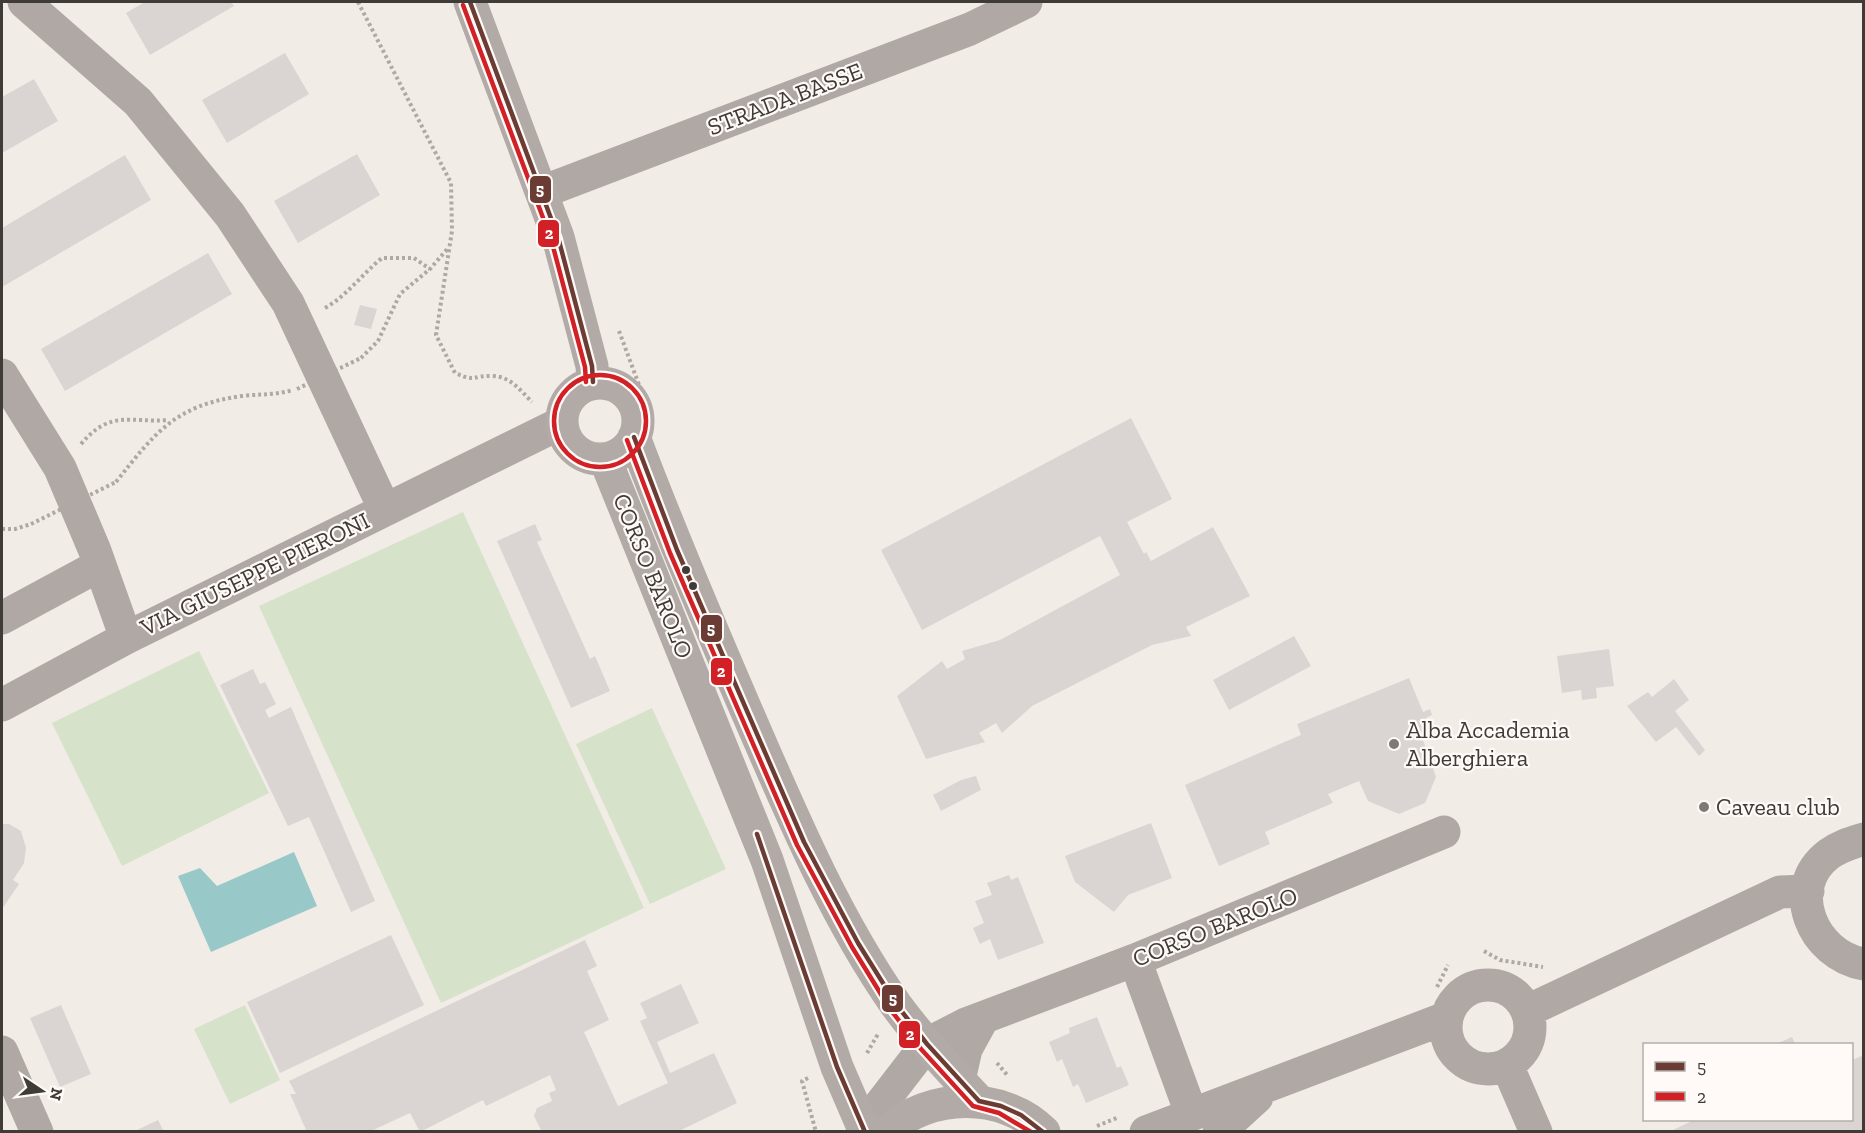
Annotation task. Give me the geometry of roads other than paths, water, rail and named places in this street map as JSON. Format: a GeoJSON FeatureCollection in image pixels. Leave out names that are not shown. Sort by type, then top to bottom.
{"type":"FeatureCollection","features":[{"type":"Feature","properties":{"kind":"main road"},"geometry":{"type":"LineString","coordinates":[[470,2],[561,248],[592,366],[593,382]]}},
{"type":"Feature","properties":{"kind":"main road"},"geometry":{"type":"LineString","coordinates":[[593,382],[616,386],[630,397],[637,413],[638,425],[634,437],[617,455],[605,459],[592,459],[580,454],[555,426],[566,401],[582,386],[593,382]]}},
{"type":"Feature","properties":{"kind":"main road","name":"CORSO BAROLO"},"geometry":{"type":"LineString","coordinates":[[634,437],[677,549],[804,842],[858,943],[896,1004],[927,1044],[969,1090]]}},
{"type":"Feature","properties":{"kind":"main road","name":"CORSO BAROLO"},"geometry":{"type":"LineString","coordinates":[[605,459],[767,860],[837,1067],[872,1130]]}},
{"type":"Feature","properties":{"kind":"main road"},"geometry":{"type":"LineString","coordinates":[[872,1130],[920,1110],[949,1102],[969,1090],[1021,1115],[1044,1131]]}},
{"type":"Feature","properties":{"kind":"street","name":"STRADA BASSE"},"geometry":{"type":"LineString","coordinates":[[542,192],[970,29],[1026,2]]}},
{"type":"Feature","properties":{"kind":"street","name":"VIA GIUSEPPE PIERONI"},"geometry":{"type":"LineString","coordinates":[[41,6],[138,102],[230,215],[288,303],[385,510]]}},
{"type":"Feature","properties":{"kind":"street","name":"VIA GIUSEPPE PIERONI"},"geometry":{"type":"LineString","coordinates":[[2,375],[60,468],[100,565],[126,638]]}},
{"type":"Feature","properties":{"kind":"street","name":"VIA GIUSEPPE PIERONI"},"geometry":{"type":"LineString","coordinates":[[2,705],[126,638],[555,426]]}},
{"type":"Feature","properties":{"kind":"street"},"geometry":{"type":"LineString","coordinates":[[2,618],[100,565]]}},
{"type":"Feature","properties":{"kind":"street","name":"CORSO BAROLO"},"geometry":{"type":"LineString","coordinates":[[927,1044],[983,1018],[1135,960],[1444,831]]}},
{"type":"Feature","properties":{"kind":"street"},"geometry":{"type":"LineString","coordinates":[[1863,839],[1845,844],[1827,855],[1815,871],[1808,891],[1808,911],[1811,921],[1826,946],[1842,958],[1863,964]]}},
{"type":"Feature","properties":{"kind":"street"},"geometry":{"type":"LineString","coordinates":[[1527,1011],[1780,892],[1808,891]]}},
{"type":"Feature","properties":{"kind":"street"},"geometry":{"type":"LineString","coordinates":[[1135,960],[1191,1113]]}},
{"type":"Feature","properties":{"kind":"street"},"geometry":{"type":"LineString","coordinates":[[1484,985],[1497,986],[1509,991],[1527,1011],[1530,1023],[1525,1048],[1507,1065],[1494,1069],[1480,1069],[1468,1065],[1449,1045],[1446,1018],[1451,1006],[1460,996],[1484,985]]}},
{"type":"Feature","properties":{"kind":"street"},"geometry":{"type":"LineString","coordinates":[[969,1090],[966,1049],[983,1018]]}},
{"type":"Feature","properties":{"kind":"street"},"geometry":{"type":"LineString","coordinates":[[1146,1131],[1446,1018]]}},
{"type":"Feature","properties":{"kind":"street"},"geometry":{"type":"LineString","coordinates":[[872,1130],[927,1044]]}},
{"type":"Feature","properties":{"kind":"street"},"geometry":{"type":"LineString","coordinates":[[2,1052],[37,1131]]}},
{"type":"Feature","properties":{"kind":"street"},"geometry":{"type":"LineString","coordinates":[[1507,1065],[1536,1131]]}},
{"type":"Feature","properties":{"kind":"street"},"geometry":{"type":"LineString","coordinates":[[1219,1131],[1273,1084]]}},
{"type":"Feature","properties":{"kind":"water"},"geometry":{"type":"Polygon","coordinates":[[[294,852],[317,906],[211,952],[178,876],[200,868],[217,886],[294,852]]]}},
{"type":"Feature","properties":{"kind":"place","name":"Alba Accademia Alberghiera"},"geometry":{"type":"Point","coordinates":[1394,744]}},
{"type":"Feature","properties":{"kind":"place","name":"Caveau club"},"geometry":{"type":"Point","coordinates":[1704,807]}}]}
